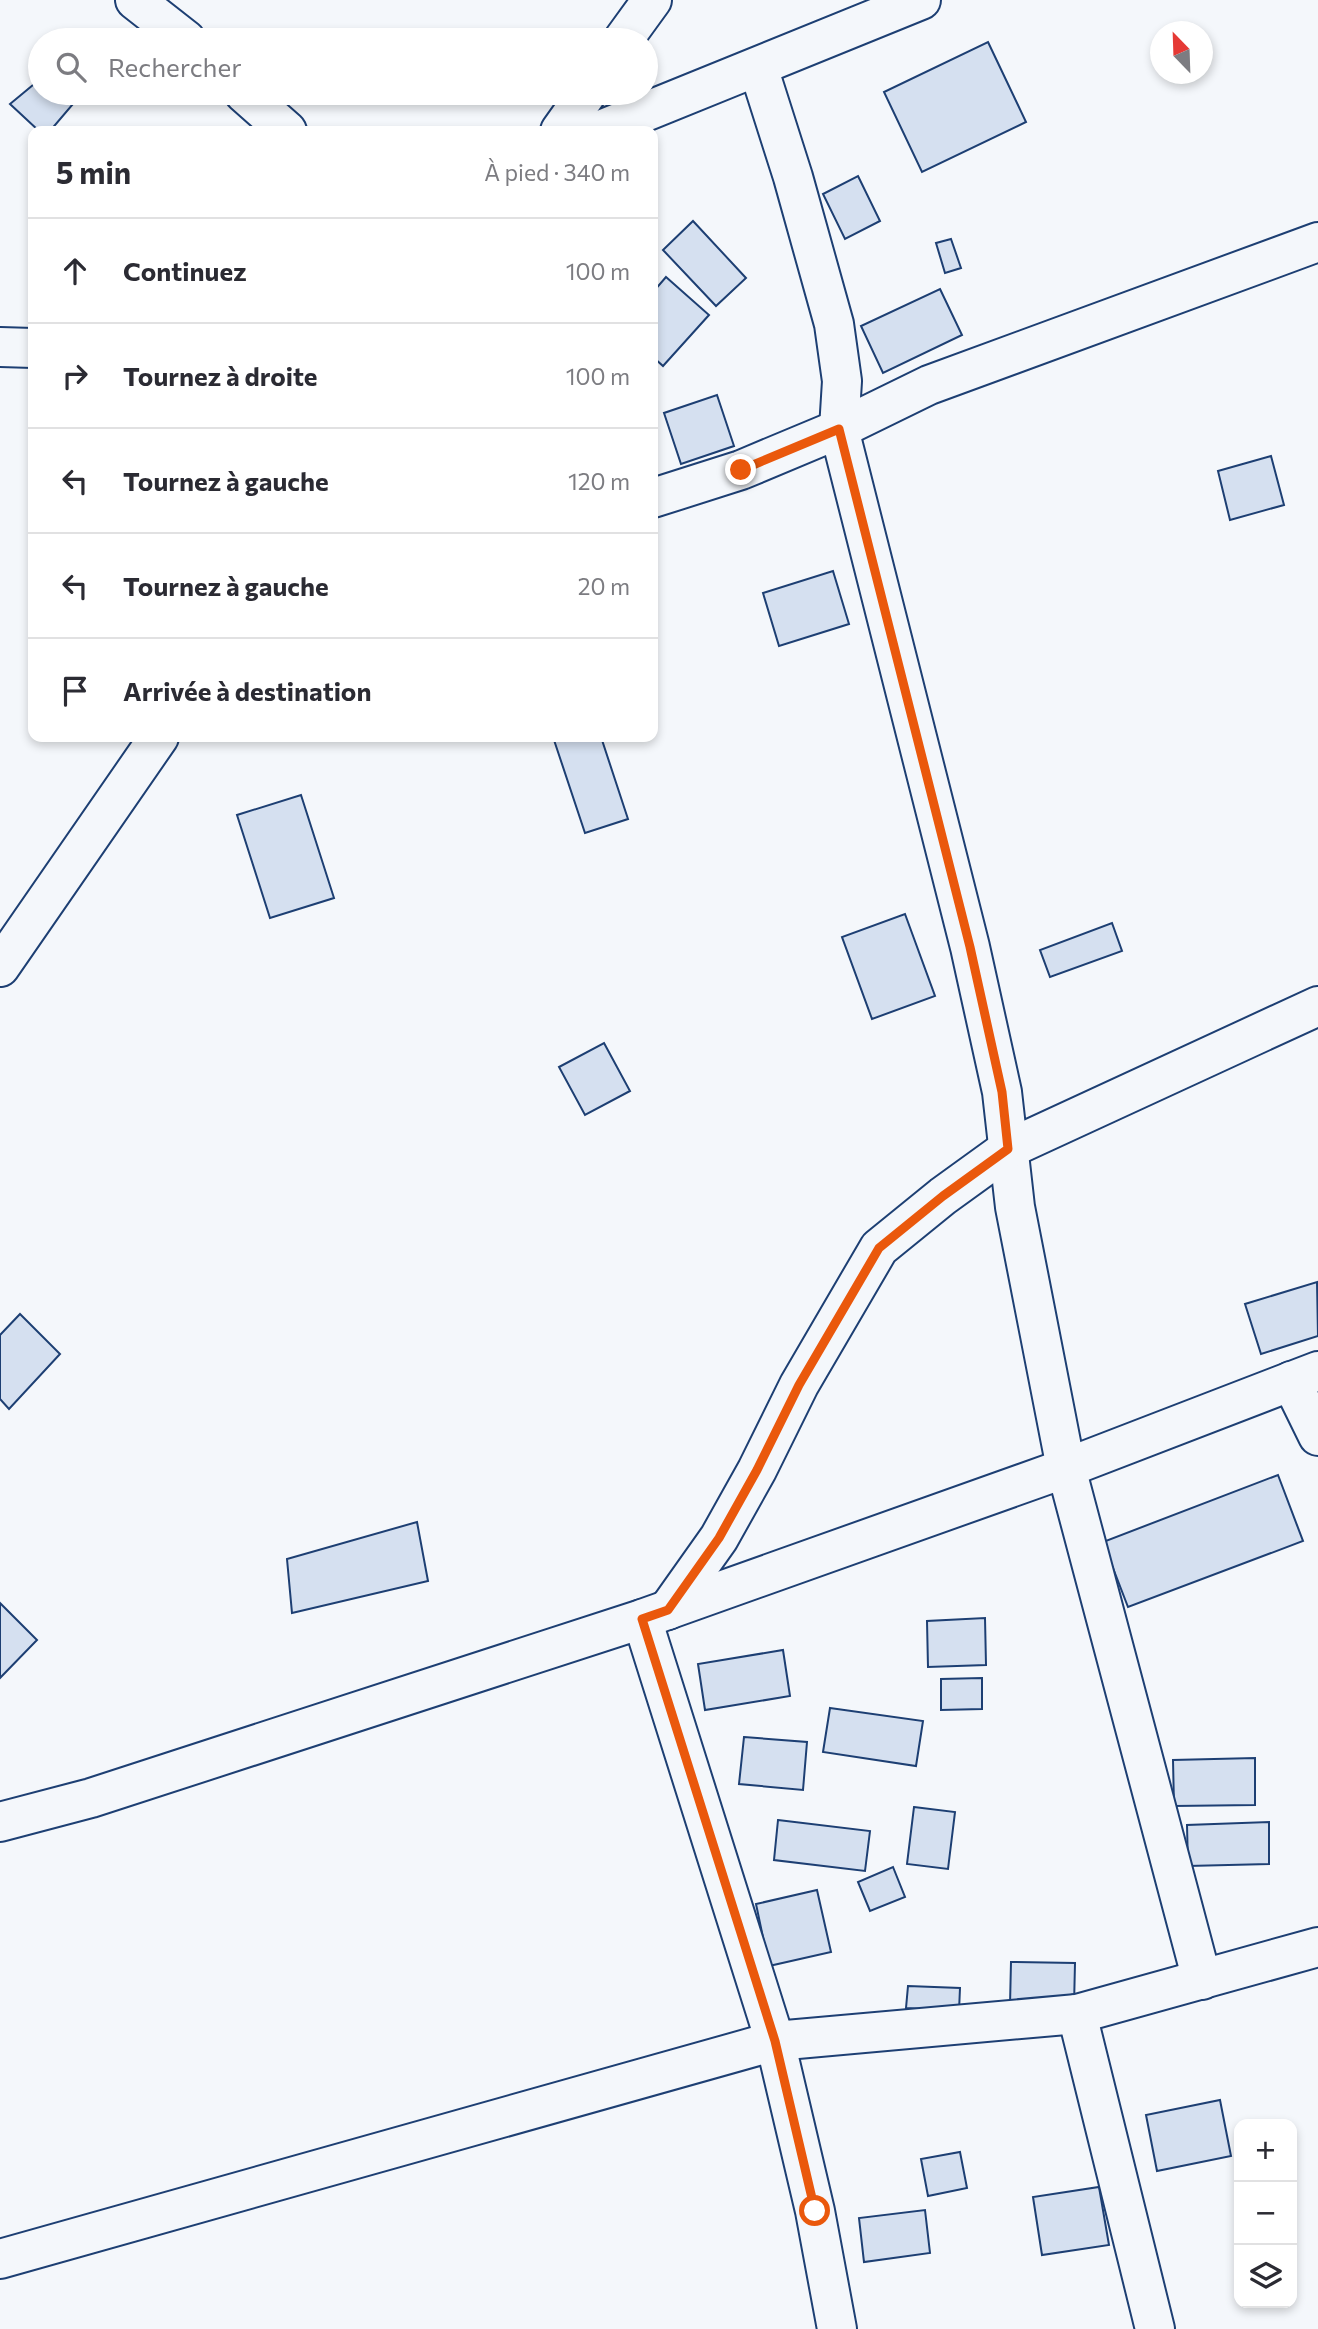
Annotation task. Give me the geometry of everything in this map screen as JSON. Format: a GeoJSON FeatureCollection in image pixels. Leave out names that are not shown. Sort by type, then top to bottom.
{"type":"FeatureCollection","features":[{"type":"Feature","properties":{"kind":"street"},"geometry":{"type":"LineString","coordinates":[[135,0],[171,28]]}},
{"type":"Feature","properties":{"kind":"street"},"geometry":{"type":"LineString","coordinates":[[632,28],[652,0]]}},
{"type":"Feature","properties":{"kind":"street"},"geometry":{"type":"LineString","coordinates":[[610,126],[921,0]]}},
{"type":"Feature","properties":{"kind":"street"},"geometry":{"type":"LineString","coordinates":[[758,67],[793,177],[834,324],[842,381],[839,429],[970,947],[1002,1092],[1015,1207],[1066,1468],[1202,1980]]}},
{"type":"Feature","properties":{"kind":"street"},"geometry":{"type":"LineString","coordinates":[[258,105],[281,126]]}},
{"type":"Feature","properties":{"kind":"street"},"geometry":{"type":"LineString","coordinates":[[564,126],[578,105]]}},
{"type":"Feature","properties":{"kind":"street"},"geometry":{"type":"LineString","coordinates":[[658,496],[741,470],[839,429],[929,385],[1318,242]]}},
{"type":"Feature","properties":{"kind":"street"},"geometry":{"type":"LineString","coordinates":[[0,347],[28,348]]}},
{"type":"Feature","properties":{"kind":"street"},"geometry":{"type":"LineString","coordinates":[[0,967],[156,742]]}},
{"type":"Feature","properties":{"kind":"street"},"geometry":{"type":"LineString","coordinates":[[655,1614],[719,1538],[757,1470],[799,1385],[879,1248],[943,1196],[1008,1149],[1318,1006]]}},
{"type":"Feature","properties":{"kind":"street"},"geometry":{"type":"LineString","coordinates":[[0,1822],[90,1798],[655,1614],[1066,1468],[1305,1376],[1318,1436]]}},
{"type":"Feature","properties":{"kind":"street"},"geometry":{"type":"LineString","coordinates":[[655,1614],[775,2041],[815,2211],[837,2329]]}},
{"type":"Feature","properties":{"kind":"street"},"geometry":{"type":"LineString","coordinates":[[0,2259],[775,2041],[1077,2014],[1318,1947]]}},
{"type":"Feature","properties":{"kind":"street"},"geometry":{"type":"LineString","coordinates":[[1077,2014],[1154,2329]]}},
{"type":"Feature","properties":{"kind":"building"},"geometry":{"type":"Polygon","coordinates":[[[988,42],[1026,122],[922,172],[884,92],[988,42]]]}},
{"type":"Feature","properties":{"kind":"building"},"geometry":{"type":"Polygon","coordinates":[[[28,89],[28,105],[72,105],[54,126],[34,126],[10,104],[28,89]]]}},
{"type":"Feature","properties":{"kind":"building"},"geometry":{"type":"Polygon","coordinates":[[[858,176],[880,221],[845,239],[823,194],[858,176]]]}},
{"type":"Feature","properties":{"kind":"building"},"geometry":{"type":"Polygon","coordinates":[[[693,221],[746,278],[716,306],[663,250],[693,221]]]}},
{"type":"Feature","properties":{"kind":"building"},"geometry":{"type":"Polygon","coordinates":[[[951,239],[961,268],[945,273],[936,243],[951,239]]]}},
{"type":"Feature","properties":{"kind":"building"},"geometry":{"type":"Polygon","coordinates":[[[666,277],[709,315],[663,366],[658,362],[658,286],[666,277]]]}},
{"type":"Feature","properties":{"kind":"building"},"geometry":{"type":"Polygon","coordinates":[[[940,289],[962,335],[883,373],[861,326],[940,289]]]}},
{"type":"Feature","properties":{"kind":"building"},"geometry":{"type":"Polygon","coordinates":[[[717,395],[734,446],[681,464],[664,413],[717,395]]]}},
{"type":"Feature","properties":{"kind":"building"},"geometry":{"type":"Polygon","coordinates":[[[1271,456],[1284,505],[1230,520],[1218,471],[1271,456]]]}},
{"type":"Feature","properties":{"kind":"building"},"geometry":{"type":"Polygon","coordinates":[[[833,571],[849,624],[779,646],[763,593],[833,571]]]}},
{"type":"Feature","properties":{"kind":"building"},"geometry":{"type":"Polygon","coordinates":[[[555,742],[603,742],[628,819],[585,833],[555,742]]]}},
{"type":"Feature","properties":{"kind":"building"},"geometry":{"type":"Polygon","coordinates":[[[301,795],[334,898],[270,918],[237,815],[301,795]]]}},
{"type":"Feature","properties":{"kind":"building"},"geometry":{"type":"Polygon","coordinates":[[[905,914],[935,996],[872,1019],[842,937],[905,914]]]}},
{"type":"Feature","properties":{"kind":"building"},"geometry":{"type":"Polygon","coordinates":[[[1112,923],[1122,951],[1050,977],[1040,950],[1112,923]]]}},
{"type":"Feature","properties":{"kind":"building"},"geometry":{"type":"Polygon","coordinates":[[[604,1043],[630,1091],[585,1115],[559,1067],[604,1043]]]}},
{"type":"Feature","properties":{"kind":"building"},"geometry":{"type":"Polygon","coordinates":[[[1317,1282],[1318,1336],[1261,1354],[1245,1304],[1317,1282]]]}},
{"type":"Feature","properties":{"kind":"building"},"geometry":{"type":"Polygon","coordinates":[[[20,1314],[60,1354],[9,1409],[0,1399],[0,1335],[20,1314]]]}},
{"type":"Feature","properties":{"kind":"building"},"geometry":{"type":"Polygon","coordinates":[[[1278,1475],[1303,1541],[1128,1607],[1103,1542],[1278,1475]]]}},
{"type":"Feature","properties":{"kind":"building"},"geometry":{"type":"Polygon","coordinates":[[[417,1522],[428,1581],[292,1613],[287,1559],[417,1522]]]}},
{"type":"Feature","properties":{"kind":"building"},"geometry":{"type":"Polygon","coordinates":[[[0,1603],[37,1640],[0,1678],[0,1603]]]}},
{"type":"Feature","properties":{"kind":"building"},"geometry":{"type":"Polygon","coordinates":[[[985,1618],[986,1665],[928,1667],[927,1621],[985,1618]]]}},
{"type":"Feature","properties":{"kind":"building"},"geometry":{"type":"Polygon","coordinates":[[[783,1650],[790,1696],[705,1710],[698,1664],[783,1650]]]}},
{"type":"Feature","properties":{"kind":"building"},"geometry":{"type":"Polygon","coordinates":[[[982,1678],[982,1709],[941,1710],[941,1679],[982,1678]]]}},
{"type":"Feature","properties":{"kind":"building"},"geometry":{"type":"Polygon","coordinates":[[[830,1708],[923,1721],[916,1766],[823,1752],[830,1708]]]}},
{"type":"Feature","properties":{"kind":"building"},"geometry":{"type":"Polygon","coordinates":[[[744,1737],[807,1742],[803,1790],[739,1784],[744,1737]]]}},
{"type":"Feature","properties":{"kind":"building"},"geometry":{"type":"Polygon","coordinates":[[[1255,1758],[1255,1805],[1174,1806],[1173,1760],[1255,1758]]]}},
{"type":"Feature","properties":{"kind":"building"},"geometry":{"type":"Polygon","coordinates":[[[914,1807],[955,1812],[948,1869],[907,1864],[914,1807]]]}},
{"type":"Feature","properties":{"kind":"building"},"geometry":{"type":"Polygon","coordinates":[[[778,1820],[870,1831],[865,1871],[774,1860],[778,1820]]]}},
{"type":"Feature","properties":{"kind":"building"},"geometry":{"type":"Polygon","coordinates":[[[1269,1822],[1269,1864],[1188,1866],[1187,1825],[1269,1822]]]}},
{"type":"Feature","properties":{"kind":"building"},"geometry":{"type":"Polygon","coordinates":[[[893,1867],[905,1897],[870,1911],[858,1882],[893,1867]]]}},
{"type":"Feature","properties":{"kind":"building"},"geometry":{"type":"Polygon","coordinates":[[[817,1890],[831,1952],[769,1966],[756,1904],[817,1890]]]}},
{"type":"Feature","properties":{"kind":"building"},"geometry":{"type":"Polygon","coordinates":[[[1011,1962],[1075,1963],[1074,2006],[1010,2005],[1011,1962]]]}},
{"type":"Feature","properties":{"kind":"building"},"geometry":{"type":"Polygon","coordinates":[[[908,1986],[960,1988],[959,2011],[906,2008],[908,1986]]]}},
{"type":"Feature","properties":{"kind":"building"},"geometry":{"type":"Polygon","coordinates":[[[1220,2100],[1231,2156],[1157,2171],[1146,2115],[1220,2100]]]}},
{"type":"Feature","properties":{"kind":"building"},"geometry":{"type":"Polygon","coordinates":[[[960,2152],[967,2188],[928,2196],[921,2159],[960,2152]]]}},
{"type":"Feature","properties":{"kind":"building"},"geometry":{"type":"Polygon","coordinates":[[[1099,2187],[1109,2245],[1042,2255],[1033,2197],[1099,2187]]]}},
{"type":"Feature","properties":{"kind":"building"},"geometry":{"type":"Polygon","coordinates":[[[925,2210],[930,2253],[864,2262],[859,2218],[925,2210]]]}},
{"type":"Feature","properties":{"kind":"route"},"geometry":{"type":"LineString","coordinates":[[741,470],[839,429],[970,947],[1002,1092],[1008,1149],[943,1196],[879,1248],[799,1385],[757,1470],[719,1538],[668,1610],[642,1619],[775,2041],[815,2211]]}}]}
